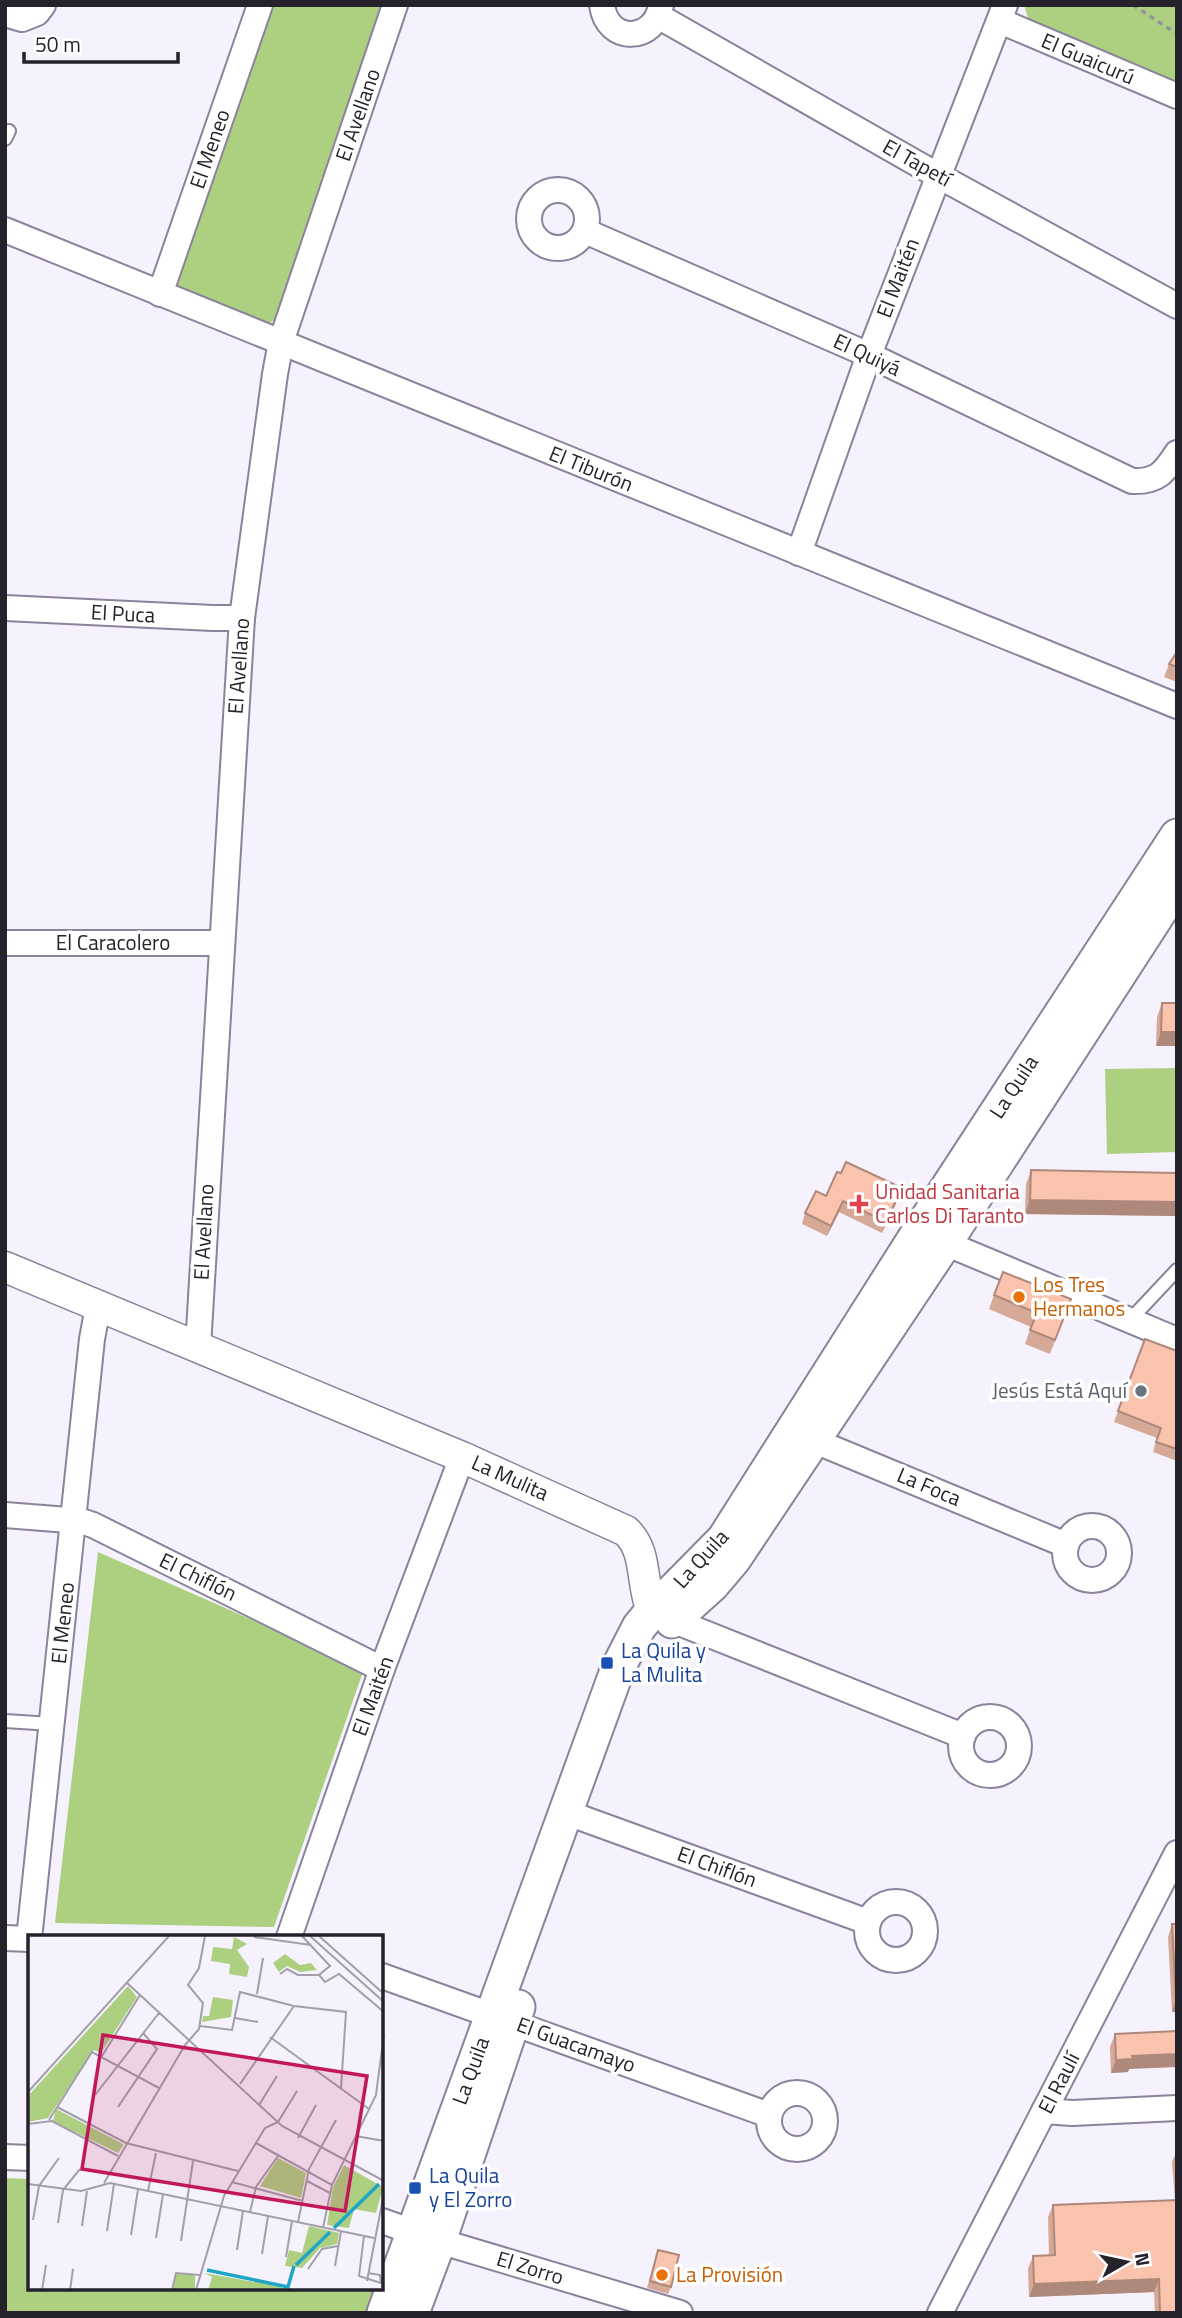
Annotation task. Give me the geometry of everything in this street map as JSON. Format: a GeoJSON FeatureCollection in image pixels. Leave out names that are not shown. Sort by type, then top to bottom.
{"type":"FeatureCollection","features":[{"type":"Feature","properties":{"kind":"main road","name":"La Quila"},"geometry":{"type":"LineString","coordinates":[[384,2313],[426,2235],[575,1816],[646,1655],[658,1636],[663,1615],[723,1574],[803,1435],[931,1238],[1177,836]]}},
{"type":"Feature","properties":{"kind":"main road","name":"La Quila"},"geometry":{"type":"LineString","coordinates":[[931,1238],[1177,885]]}},
{"type":"Feature","properties":{"kind":"main road","name":"La Quila"},"geometry":{"type":"LineString","coordinates":[[412,2313],[426,2235]]}},
{"type":"Feature","properties":{"kind":"street"},"geometry":{"type":"LineString","coordinates":[[5,14],[22,19],[37,13],[43,5]]}},
{"type":"Feature","properties":{"kind":"street","name":"El Meneo"},"geometry":{"type":"LineString","coordinates":[[160,293],[260,5]]}},
{"type":"Feature","properties":{"kind":"street","name":"El Avellano"},"geometry":{"type":"LineString","coordinates":[[198,1347],[242,618],[281,342],[395,5]]}},
{"type":"Feature","properties":{"kind":"street","name":"El Tapetí"},"geometry":{"type":"LineString","coordinates":[[602,5],[608,23],[625,34],[645,31],[653,25],[660,11],[937,175],[1177,306]]}},
{"type":"Feature","properties":{"kind":"street","name":"El Maitén"},"geometry":{"type":"LineString","coordinates":[[799,553],[869,355],[1002,13]]}},
{"type":"Feature","properties":{"kind":"street","name":"El Guaicurú"},"geometry":{"type":"LineString","coordinates":[[1002,13],[1177,96]]}},
{"type":"Feature","properties":{"kind":"street","name":"El Tiburón"},"geometry":{"type":"LineString","coordinates":[[5,230],[1177,706]]}},
{"type":"Feature","properties":{"kind":"street","name":"El Quiyá"},"geometry":{"type":"LineString","coordinates":[[585,231],[869,355],[1132,481],[1147,482],[1159,476],[1177,453]]}},
{"type":"Feature","properties":{"kind":"street","name":"El Puca"},"geometry":{"type":"LineString","coordinates":[[5,608],[242,618]]}},
{"type":"Feature","properties":{"kind":"street","name":"El Caracolero"},"geometry":{"type":"LineString","coordinates":[[5,943],[221,943]]}},
{"type":"Feature","properties":{"kind":"street"},"geometry":{"type":"LineString","coordinates":[[931,1238],[1177,1339]]}},
{"type":"Feature","properties":{"kind":"street","name":"La Mulita"},"geometry":{"type":"LineString","coordinates":[[5,1268],[463,1457],[626,1531],[636,1540],[641,1553],[650,1605],[663,1615]]}},
{"type":"Feature","properties":{"kind":"street","name":"El Meneo"},"geometry":{"type":"LineString","coordinates":[[29,1935],[92,1339],[98,1307]]}},
{"type":"Feature","properties":{"kind":"street","name":"La Foca"},"geometry":{"type":"LineString","coordinates":[[803,1435],[1066,1545]]}},
{"type":"Feature","properties":{"kind":"street","name":"El Maitén"},"geometry":{"type":"LineString","coordinates":[[290,1935],[382,1669],[463,1457]]}},
{"type":"Feature","properties":{"kind":"street","name":"El Chiflón"},"geometry":{"type":"LineString","coordinates":[[5,1514],[73,1520],[93,1525],[382,1669]]}},
{"type":"Feature","properties":{"kind":"street"},"geometry":{"type":"LineString","coordinates":[[663,1615],[963,1736]]}},
{"type":"Feature","properties":{"kind":"street","name":"El Chiflón"},"geometry":{"type":"LineString","coordinates":[[575,1816],[868,1922]]}},
{"type":"Feature","properties":{"kind":"street","name":"El Raulí"},"geometry":{"type":"LineString","coordinates":[[940,2313],[1177,1853]]}},
{"type":"Feature","properties":{"kind":"street"},"geometry":{"type":"LineString","coordinates":[[5,1938],[28,1939]]}},
{"type":"Feature","properties":{"kind":"street","name":"El Guacamayo"},"geometry":{"type":"LineString","coordinates":[[383,1976],[769,2115]]}},
{"type":"Feature","properties":{"kind":"street"},"geometry":{"type":"LineString","coordinates":[[1044,2111],[1072,2113],[1177,2108]]}},
{"type":"Feature","properties":{"kind":"street"},"geometry":{"type":"LineString","coordinates":[[5,2157],[28,2158]]}},
{"type":"Feature","properties":{"kind":"street","name":"El Zorro"},"geometry":{"type":"LineString","coordinates":[[383,2221],[654,2309],[680,2313]]}},
{"type":"Feature","properties":{"kind":"lane"},"geometry":{"type":"LineString","coordinates":[[1130,1320],[1177,1270]]}},
{"type":"Feature","properties":{"kind":"lane"},"geometry":{"type":"LineString","coordinates":[[5,1721],[52,1724]]}},
{"type":"Feature","properties":{"kind":"path"},"geometry":{"type":"LineString","coordinates":[[1133,5],[1177,34]]}},
{"type":"Feature","properties":{"kind":"green space"},"geometry":{"type":"Polygon","coordinates":[[[266,5],[390,5],[276,319],[268,324],[185,293],[177,285],[177,271],[266,5]]]}},
{"type":"Feature","properties":{"kind":"green space"},"geometry":{"type":"Polygon","coordinates":[[[1024,5],[1177,5],[1177,84],[1029,21],[1024,5]]]}},
{"type":"Feature","properties":{"kind":"green space"},"geometry":{"type":"Polygon","coordinates":[[[1177,1068],[1177,1152],[1107,1154],[1105,1069],[1177,1068]]]}},
{"type":"Feature","properties":{"kind":"green space"},"geometry":{"type":"Polygon","coordinates":[[[98,1552],[364,1669],[274,1927],[55,1923],[98,1552]]]}},
{"type":"Feature","properties":{"kind":"green space"},"geometry":{"type":"Polygon","coordinates":[[[5,2178],[28,2179],[28,2290],[374,2290],[367,2313],[5,2313],[5,2178]]]}},
{"type":"Feature","properties":{"kind":"building"},"geometry":{"type":"Polygon","coordinates":[[[1177,652],[1177,667],[1169,664],[1177,652]]]}},
{"type":"Feature","properties":{"kind":"building"},"geometry":{"type":"Polygon","coordinates":[[[1162,1003],[1177,1003],[1177,1032],[1161,1032],[1162,1003]]]}},
{"type":"Feature","properties":{"kind":"building","name":"Unidad Sanitaria Carlos Di Taranto"},"geometry":{"type":"Polygon","coordinates":[[[846,1162],[902,1188],[886,1222],[843,1201],[831,1226],[805,1213],[816,1191],[826,1196],[837,1172],[841,1173],[846,1162]]]}},
{"type":"Feature","properties":{"kind":"building"},"geometry":{"type":"Polygon","coordinates":[[[1031,1170],[1177,1173],[1177,1202],[1030,1200],[1031,1170]]]}},
{"type":"Feature","properties":{"kind":"building"},"geometry":{"type":"Polygon","coordinates":[[[1003,1272],[1071,1299],[1055,1340],[1030,1330],[1037,1313],[994,1295],[1003,1272]]]}},
{"type":"Feature","properties":{"kind":"building"},"geometry":{"type":"Polygon","coordinates":[[[1145,1339],[1177,1351],[1177,1449],[1156,1442],[1161,1428],[1118,1411],[1145,1339]]]}},
{"type":"Feature","properties":{"kind":"building"},"geometry":{"type":"Polygon","coordinates":[[[1172,1924],[1177,1924],[1176,1999],[1172,1924]]]}},
{"type":"Feature","properties":{"kind":"building"},"geometry":{"type":"Polygon","coordinates":[[[1177,2031],[1177,2054],[1132,2056],[1133,2059],[1116,2060],[1115,2034],[1177,2031]]]}},
{"type":"Feature","properties":{"kind":"building"},"geometry":{"type":"Polygon","coordinates":[[[1177,2200],[1177,2313],[1160,2313],[1159,2279],[1034,2284],[1033,2256],[1055,2255],[1053,2205],[1177,2200]]]}},
{"type":"Feature","properties":{"kind":"building","name":"La Provisión"},"geometry":{"type":"Polygon","coordinates":[[[658,2250],[679,2255],[671,2287],[650,2281],[658,2250]]]}},
{"type":"Feature","properties":{"kind":"place","name":"Unidad Sanitaria Carlos Di Taranto"},"geometry":{"type":"Point","coordinates":[859,1204]}},
{"type":"Feature","properties":{"kind":"place","name":"Los Tres Hermanos"},"geometry":{"type":"Point","coordinates":[1019,1297]}},
{"type":"Feature","properties":{"kind":"place","name":"Jesús Está Aquí"},"geometry":{"type":"Point","coordinates":[1141,1391]}},
{"type":"Feature","properties":{"kind":"place","name":"La Quila y La Mulita"},"geometry":{"type":"Point","coordinates":[607,1663]}},
{"type":"Feature","properties":{"kind":"place","name":"La Quila y El Zorro"},"geometry":{"type":"Point","coordinates":[415,2188]}},
{"type":"Feature","properties":{"kind":"place","name":"La Provisión"},"geometry":{"type":"Point","coordinates":[662,2275]}}]}
